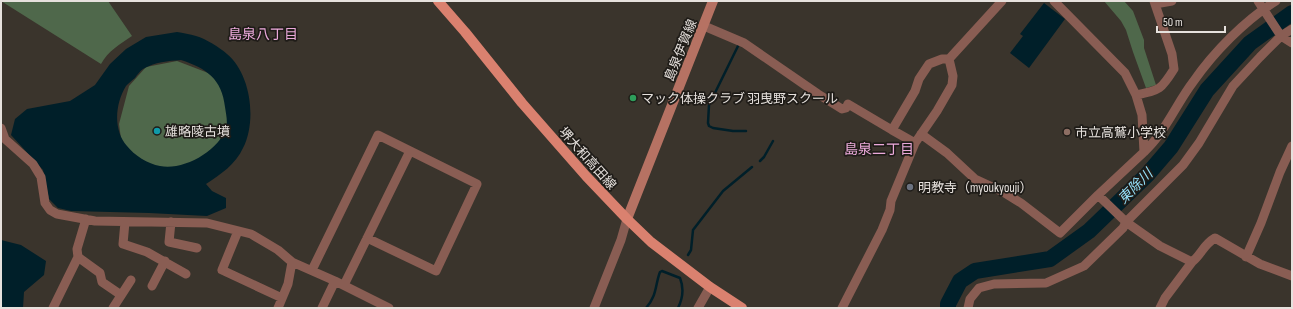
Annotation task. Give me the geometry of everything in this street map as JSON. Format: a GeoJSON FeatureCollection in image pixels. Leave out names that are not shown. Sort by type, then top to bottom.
{"type":"FeatureCollection","features":[{"type":"Feature","properties":{"kind":"main road","name":"堺大和高田線"},"geometry":{"type":"LineString","coordinates":[[438,1],[522,103],[586,176],[627,219],[651,242],[710,287],[742,308]]}},
{"type":"Feature","properties":{"kind":"main road","name":"島泉伊賀線"},"geometry":{"type":"LineString","coordinates":[[627,219],[713,1]]}},
{"type":"Feature","properties":{"kind":"street"},"geometry":{"type":"LineString","coordinates":[[892,130],[915,91],[919,79],[929,64],[942,59],[949,59],[1002,1]]}},
{"type":"Feature","properties":{"kind":"street"},"geometry":{"type":"LineString","coordinates":[[1054,1],[1125,73],[1136,95],[1142,115],[1144,152]]}},
{"type":"Feature","properties":{"kind":"street"},"geometry":{"type":"LineString","coordinates":[[1136,95],[1154,91],[1162,86],[1174,69],[1172,54],[1155,3],[1172,1]]}},
{"type":"Feature","properties":{"kind":"street"},"geometry":{"type":"LineString","coordinates":[[1258,1],[1262,11],[1281,36],[1292,43]]}},
{"type":"Feature","properties":{"kind":"street"},"geometry":{"type":"LineString","coordinates":[[921,134],[947,153],[975,180],[1003,192],[1021,203],[1060,233],[1100,196],[1158,136],[1192,83],[1222,47],[1262,11],[1276,1]]}},
{"type":"Feature","properties":{"kind":"street"},"geometry":{"type":"LineString","coordinates":[[704,26],[744,43],[842,109],[846,108],[848,104],[915,143]]}},
{"type":"Feature","properties":{"kind":"street"},"geometry":{"type":"LineString","coordinates":[[968,308],[970,299],[979,288],[994,284],[1046,283],[1084,266],[1123,228],[1126,222],[1183,165],[1199,143],[1234,86],[1281,36],[1292,29]]}},
{"type":"Feature","properties":{"kind":"street"},"geometry":{"type":"LineString","coordinates":[[842,308],[882,230],[890,210],[890,201],[915,143],[937,112],[952,85],[953,76],[949,59]]}},
{"type":"Feature","properties":{"kind":"street"},"geometry":{"type":"LineString","coordinates":[[1,128],[5,139],[33,164],[40,177],[45,203],[50,210],[57,214],[86,220],[207,223],[251,234],[278,250],[292,262],[335,280],[389,308]]}},
{"type":"Feature","properties":{"kind":"street"},"geometry":{"type":"LineString","coordinates":[[312,270],[378,135],[477,184],[436,271],[367,238]]}},
{"type":"Feature","properties":{"kind":"street"},"geometry":{"type":"LineString","coordinates":[[1246,257],[1292,146]]}},
{"type":"Feature","properties":{"kind":"street"},"geometry":{"type":"LineString","coordinates":[[344,285],[410,151]]}},
{"type":"Feature","properties":{"kind":"street"},"geometry":{"type":"LineString","coordinates":[[1100,196],[1126,222],[1160,246],[1192,262]]}},
{"type":"Feature","properties":{"kind":"street"},"geometry":{"type":"LineString","coordinates":[[594,308],[621,240],[627,219]]}},
{"type":"Feature","properties":{"kind":"street"},"geometry":{"type":"LineString","coordinates":[[53,308],[78,257],[77,249],[86,220]]}},
{"type":"Feature","properties":{"kind":"street"},"geometry":{"type":"LineString","coordinates":[[125,222],[123,244],[147,252],[186,274]]}},
{"type":"Feature","properties":{"kind":"street"},"geometry":{"type":"LineString","coordinates":[[171,222],[169,242],[197,248]]}},
{"type":"Feature","properties":{"kind":"street"},"geometry":{"type":"LineString","coordinates":[[238,231],[222,270],[282,298]]}},
{"type":"Feature","properties":{"kind":"street"},"geometry":{"type":"LineString","coordinates":[[1160,308],[1165,298],[1208,241],[1214,238],[1260,264],[1292,276]]}},
{"type":"Feature","properties":{"kind":"street"},"geometry":{"type":"LineString","coordinates":[[78,257],[100,273],[102,282],[121,294]]}},
{"type":"Feature","properties":{"kind":"street"},"geometry":{"type":"LineString","coordinates":[[152,286],[165,262]]}},
{"type":"Feature","properties":{"kind":"street"},"geometry":{"type":"LineString","coordinates":[[278,308],[288,284],[292,262]]}},
{"type":"Feature","properties":{"kind":"street"},"geometry":{"type":"LineString","coordinates":[[112,308],[131,280]]}},
{"type":"Feature","properties":{"kind":"street"},"geometry":{"type":"LineString","coordinates":[[322,308],[335,280]]}},
{"type":"Feature","properties":{"kind":"street"},"geometry":{"type":"LineString","coordinates":[[698,308],[710,287]]}},
{"type":"Feature","properties":{"kind":"green space"},"geometry":{"type":"Polygon","coordinates":[[[1,1],[108,1],[132,36],[111,52],[101,64],[1,1]]]}},
{"type":"Feature","properties":{"kind":"green space"},"geometry":{"type":"Polygon","coordinates":[[[1104,1],[1124,1],[1133,11],[1144,40],[1144,48],[1156,85],[1146,88],[1126,30],[1121,21],[1104,1]]]}},
{"type":"Feature","properties":{"kind":"green space"},"geometry":{"type":"Polygon","coordinates":[[[177,61],[216,76],[230,110],[226,137],[186,171],[154,171],[122,146],[119,124],[129,86],[146,67],[177,61]]]}},
{"type":"Feature","properties":{"kind":"water"},"geometry":{"type":"Polygon","coordinates":[[[1044,3],[1065,19],[1029,68],[1010,53],[1023,36],[1020,34],[1044,3]]]}},
{"type":"Feature","properties":{"kind":"water"},"geometry":{"type":"Polygon","coordinates":[[[177,32],[200,37],[227,54],[242,73],[249,98],[250,125],[247,137],[240,154],[232,164],[206,184],[212,191],[226,198],[226,208],[207,216],[71,211],[58,208],[49,199],[43,170],[11,135],[15,119],[27,109],[70,101],[95,85],[110,64],[126,49],[146,37],[177,32]],[[176,60],[152,65],[143,69],[126,86],[122,93],[117,117],[119,132],[122,140],[133,153],[151,163],[169,167],[199,158],[216,144],[226,128],[226,115],[220,89],[211,76],[190,63],[176,60]]]}},
{"type":"Feature","properties":{"kind":"water"},"geometry":{"type":"Polygon","coordinates":[[[1,240],[21,245],[46,261],[44,275],[24,292],[23,308],[1,308],[1,240]]]}},
{"type":"Feature","properties":{"kind":"waterway","name":"東除川"},"geometry":{"type":"LineString","coordinates":[[948,308],[948,304],[960,281],[975,271],[1050,259],[1089,231],[1147,175],[1171,147],[1207,90],[1250,43],[1292,13]]}},
{"type":"Feature","properties":{"kind":"waterway"},"geometry":{"type":"LineString","coordinates":[[739,44],[709,105],[708,123],[709,126],[713,128],[746,131]]}},
{"type":"Feature","properties":{"kind":"waterway"},"geometry":{"type":"LineString","coordinates":[[760,161],[773,141]]}},
{"type":"Feature","properties":{"kind":"waterway"},"geometry":{"type":"LineString","coordinates":[[688,255],[691,250],[693,230],[723,191],[752,167]]}},
{"type":"Feature","properties":{"kind":"waterway"},"geometry":{"type":"LineString","coordinates":[[646,308],[650,304],[658,277],[662,271],[680,278],[682,293],[678,308]]}},
{"type":"Feature","properties":{"kind":"place","name":"マック体操クラブ 羽曳野スクール"},"geometry":{"type":"Point","coordinates":[633,98]}},
{"type":"Feature","properties":{"kind":"place","name":"雄略陵古墳"},"geometry":{"type":"Point","coordinates":[157,131]}},
{"type":"Feature","properties":{"kind":"place","name":"市立高鷲小学校"},"geometry":{"type":"Point","coordinates":[1067,132]}},
{"type":"Feature","properties":{"kind":"place","name":"明教寺（myoukyouji）"},"geometry":{"type":"Point","coordinates":[910,187]}},
{"type":"Feature","properties":{"kind":"district","name":"島泉八丁目"},"geometry":{"type":"Point","coordinates":[263,34]}},
{"type":"Feature","properties":{"kind":"district","name":"島泉二丁目"},"geometry":{"type":"Point","coordinates":[879,149]}}]}
